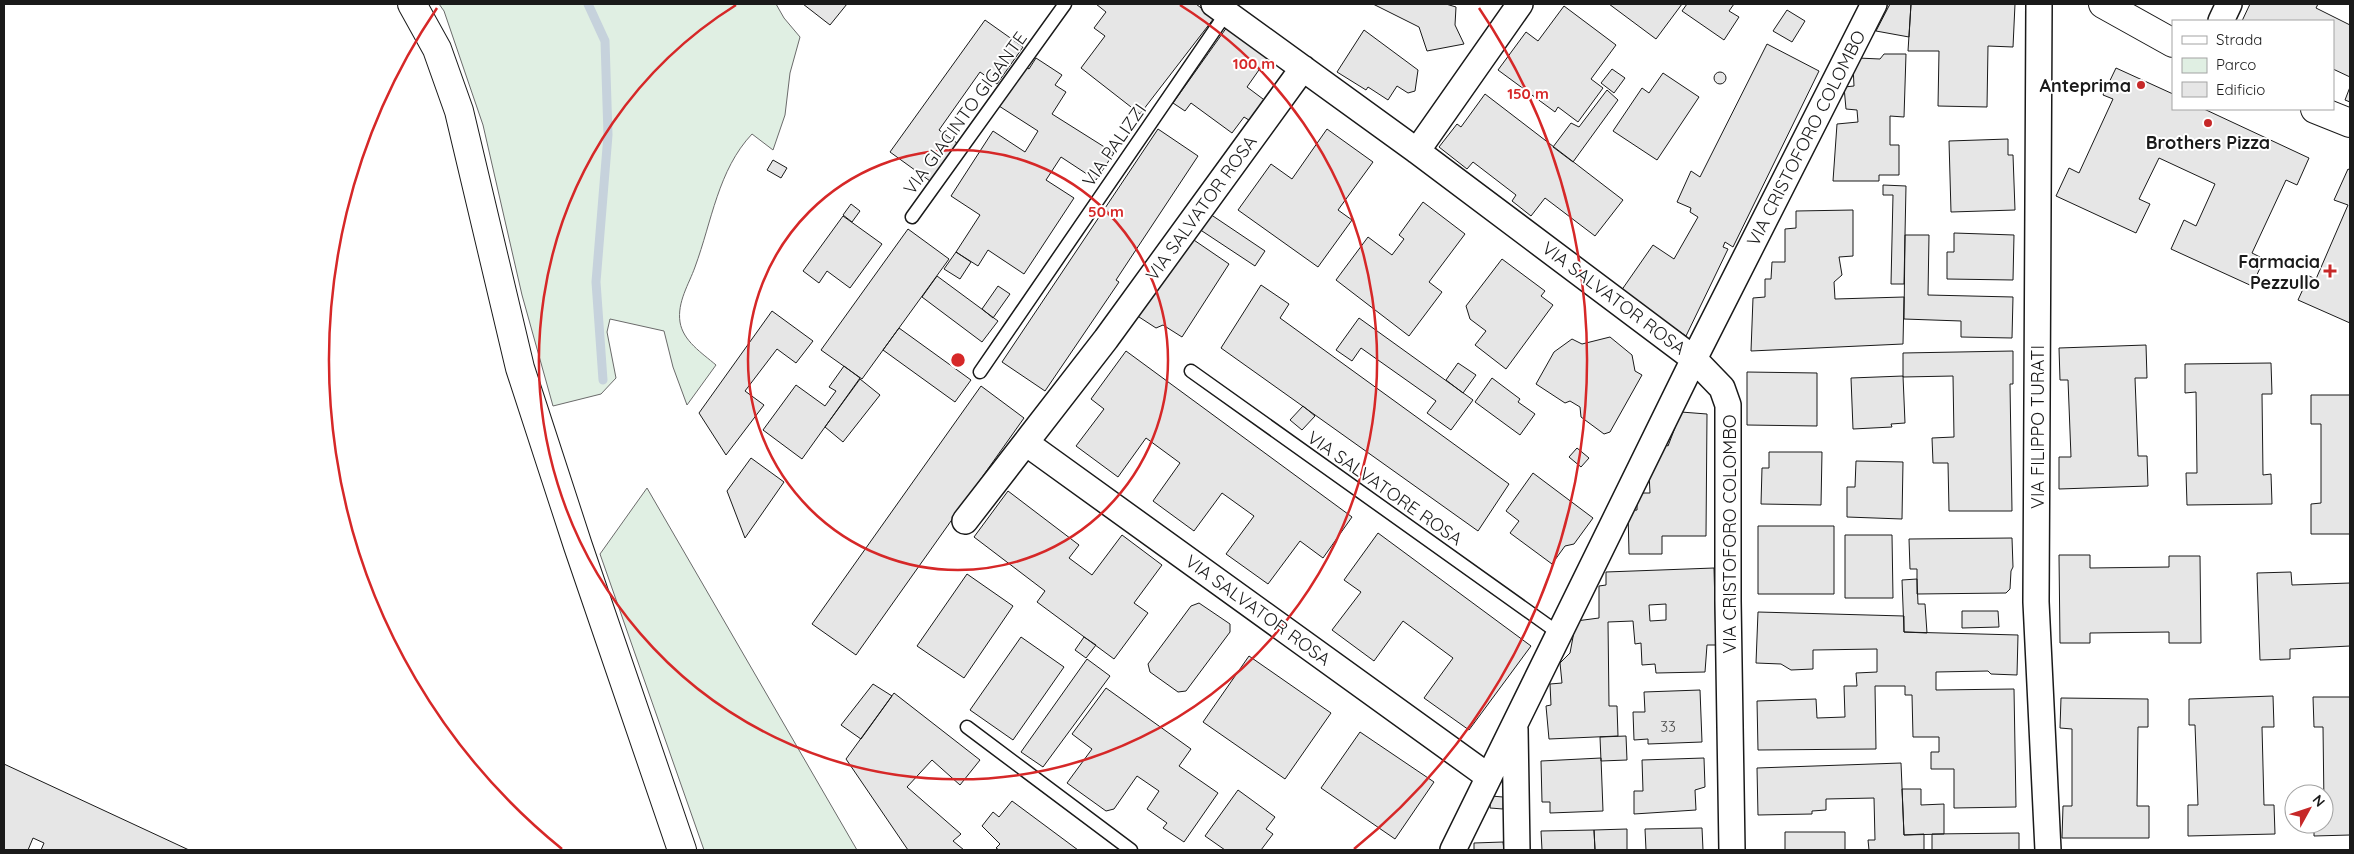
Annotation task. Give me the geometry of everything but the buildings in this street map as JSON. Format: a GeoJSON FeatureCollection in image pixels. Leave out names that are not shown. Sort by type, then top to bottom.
{"type":"FeatureCollection","features":[{"type":"Feature","properties":{"kind":"street"},"geometry":{"type":"LineString","coordinates":[[412,4],[437,49],[459,110],[520,368],[578,546],[682,850]]}},
{"type":"Feature","properties":{"kind":"street"},"geometry":{"type":"LineString","coordinates":[[1418,151],[1520,4]]}},
{"type":"Feature","properties":{"kind":"street","name":"VIA CRISTOFORO COLOMBO"},"geometry":{"type":"LineString","coordinates":[[1732,850],[1728,601],[1728,405],[1722,388],[1694,359],[1874,4]]}},
{"type":"Feature","properties":{"kind":"street","name":"VIA FILIPPO TURATI"},"geometry":{"type":"LineString","coordinates":[[2038,4],[2036,602],[2048,850]]}},
{"type":"Feature","properties":{"kind":"street"},"geometry":{"type":"LineString","coordinates":[[2103,4],[2172,42]]}},
{"type":"Feature","properties":{"kind":"street"},"geometry":{"type":"LineString","coordinates":[[2221,20],[2229,4]]}},
{"type":"Feature","properties":{"kind":"street","name":"VIA SALVATOR ROSA"},"geometry":{"type":"LineString","coordinates":[[1221,8],[1418,151],[1694,359],[1453,850]]}},
{"type":"Feature","properties":{"kind":"street","name":"VIA SALVATOR ROSA"},"geometry":{"type":"LineString","coordinates":[[966,521],[1106,339],[1303,68]]}},
{"type":"Feature","properties":{"kind":"street"},"geometry":{"type":"LineString","coordinates":[[2318,110],[2350,123]]}},
{"type":"Feature","properties":{"kind":"street","name":"VIA SALVATOR ROSA"},"geometry":{"type":"LineString","coordinates":[[1026,443],[1489,777]]}},
{"type":"Feature","properties":{"kind":"street"},"geometry":{"type":"LineString","coordinates":[[1515,724],[1517,850]]}},
{"type":"Feature","properties":{"kind":"lane","name":"VIA GIACINTO GIGANTE"},"geometry":{"type":"LineString","coordinates":[[912,217],[1064,4]]}},
{"type":"Feature","properties":{"kind":"lane","name":"VIA PALIZZI"},"geometry":{"type":"LineString","coordinates":[[980,372],[1221,8]]}},
{"type":"Feature","properties":{"kind":"lane","name":"VIA SALVATORE ROSA"},"geometry":{"type":"LineString","coordinates":[[1191,371],[1560,634]]}},
{"type":"Feature","properties":{"kind":"lane"},"geometry":{"type":"LineString","coordinates":[[967,726],[1131,850]]}},
{"type":"Feature","properties":{"kind":"green space"},"geometry":{"type":"Polygon","coordinates":[[[439,4],[776,4],[784,18],[800,37],[790,73],[785,115],[773,150],[752,134],[740,148],[731,163],[717,197],[701,250],[684,293],[680,307],[682,329],[689,341],[716,365],[687,405],[673,367],[664,331],[610,319],[607,332],[616,378],[601,394],[553,406],[522,295],[483,125],[444,11],[439,4]]]}},
{"type":"Feature","properties":{"kind":"green space"},"geometry":{"type":"Polygon","coordinates":[[[647,488],[857,850],[704,850],[600,554],[647,488]]]}},
{"type":"Feature","properties":{"kind":"waterway"},"geometry":{"type":"LineString","coordinates":[[588,4],[605,41],[608,135],[596,282],[603,380]]}},
{"type":"Feature","properties":{"kind":"place","name":"Anteprima"},"geometry":{"type":"Point","coordinates":[2141,85]}},
{"type":"Feature","properties":{"kind":"place","name":"Brothers Pizza"},"geometry":{"type":"Point","coordinates":[2208,123]}},
{"type":"Feature","properties":{"kind":"place","name":"Farmacia Pezzullo"},"geometry":{"type":"Point","coordinates":[2330,271]}}]}
